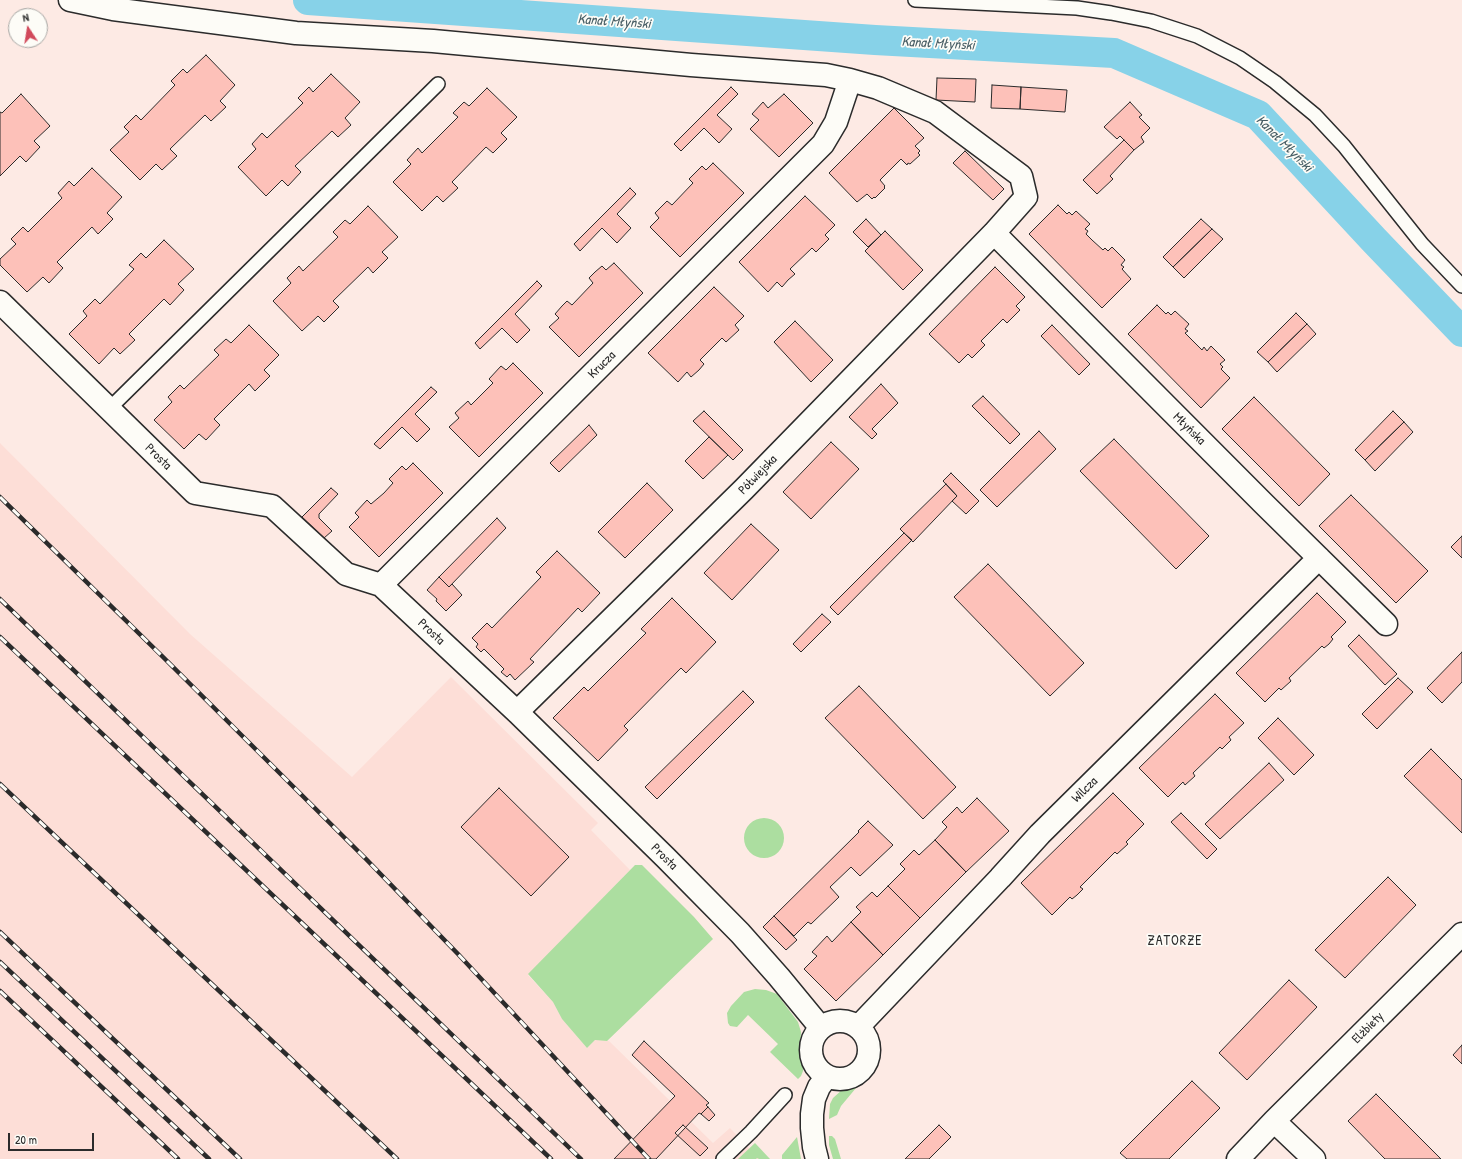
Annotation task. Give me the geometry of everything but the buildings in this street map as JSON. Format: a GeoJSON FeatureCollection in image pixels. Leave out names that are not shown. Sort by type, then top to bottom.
{"type":"FeatureCollection","features":[{"type":"Feature","properties":{"kind":"street"},"geometry":{"type":"LineString","coordinates":[[70,0],[114,9],[296,33],[433,41],[699,66],[826,75],[850,80]]}},
{"type":"Feature","properties":{"kind":"street","name":"Krucza"},"geometry":{"type":"LineString","coordinates":[[381,585],[823,144],[836,122],[850,80]]}},
{"type":"Feature","properties":{"kind":"street","name":"Półwiejska"},"geometry":{"type":"LineString","coordinates":[[517,712],[744,489],[994,233],[1026,197],[1021,176],[935,112],[878,88],[850,80]]}},
{"type":"Feature","properties":{"kind":"street","name":"Młyńska"},"geometry":{"type":"LineString","coordinates":[[994,233],[1386,624]]}},
{"type":"Feature","properties":{"kind":"street","name":"Prosta"},"geometry":{"type":"LineString","coordinates":[[0,302],[195,493],[272,506],[346,574],[381,585],[517,712],[666,858],[740,933],[821,1028]]}},
{"type":"Feature","properties":{"kind":"street","name":"Wilcza"},"geometry":{"type":"LineString","coordinates":[[858,1027],[1040,834],[1319,558]]}},
{"type":"Feature","properties":{"kind":"street","name":"Elżbiety"},"geometry":{"type":"LineString","coordinates":[[1238,1159],[1274,1121],[1462,934]]}},
{"type":"Feature","properties":{"kind":"street"},"geometry":{"type":"LineString","coordinates":[[839,1021],[849,1022],[858,1027],[864,1034],[868,1043],[868,1056],[862,1069],[854,1075],[836,1079],[827,1076],[819,1070],[811,1053],[811,1044],[815,1035],[821,1028],[830,1023],[839,1021]]}},
{"type":"Feature","properties":{"kind":"street"},"geometry":{"type":"LineString","coordinates":[[817,1159],[812,1128],[814,1099],[818,1087],[827,1076]]}},
{"type":"Feature","properties":{"kind":"street"},"geometry":{"type":"LineString","coordinates":[[1274,1121],[1314,1159]]}},
{"type":"Feature","properties":{"kind":"lane"},"geometry":{"type":"LineString","coordinates":[[915,0],[1077,8],[1111,13],[1151,22],[1197,36],[1240,58],[1275,82],[1315,115],[1344,146],[1422,244],[1462,286]]}},
{"type":"Feature","properties":{"kind":"lane"},"geometry":{"type":"LineString","coordinates":[[109,409],[438,84]]}},
{"type":"Feature","properties":{"kind":"lane"},"geometry":{"type":"LineString","coordinates":[[723,1159],[751,1132],[785,1095]]}},
{"type":"Feature","properties":{"kind":"shaded area"},"geometry":{"type":"Polygon","coordinates":[[[0,443],[190,634],[352,777],[451,677],[598,823],[591,830],[630,870],[528,975],[553,1002],[562,1019],[587,1048],[595,1040],[609,1041],[713,1143],[730,1128],[759,1159],[0,1159],[0,443]]]}},
{"type":"Feature","properties":{"kind":"green space"},"geometry":{"type":"Polygon","coordinates":[[[768,818],[775,821],[781,827],[784,838],[783,846],[775,855],[768,858],[760,858],[753,855],[745,846],[744,834],[747,827],[756,819],[768,818]]]}},
{"type":"Feature","properties":{"kind":"green space"},"geometry":{"type":"Polygon","coordinates":[[[635,865],[642,865],[694,917],[713,939],[607,1041],[595,1040],[587,1048],[562,1019],[553,1002],[528,974],[635,865]]]}},
{"type":"Feature","properties":{"kind":"green space"},"geometry":{"type":"Polygon","coordinates":[[[755,989],[766,990],[777,994],[798,1022],[801,1032],[800,1050],[804,1065],[801,1076],[798,1079],[770,1052],[778,1044],[748,1015],[737,1027],[730,1026],[728,1023],[727,1013],[731,1006],[744,992],[755,989]]]}},
{"type":"Feature","properties":{"kind":"green space"},"geometry":{"type":"Polygon","coordinates":[[[866,1076],[841,1106],[837,1115],[829,1119],[830,1104],[833,1098],[843,1089],[860,1081],[866,1076]]]}},
{"type":"Feature","properties":{"kind":"green space"},"geometry":{"type":"Polygon","coordinates":[[[829,1136],[832,1136],[835,1139],[841,1159],[833,1159],[829,1145],[829,1136]]]}},
{"type":"Feature","properties":{"kind":"green space"},"geometry":{"type":"Polygon","coordinates":[[[797,1137],[801,1159],[782,1159],[782,1155],[797,1137]]]}},
{"type":"Feature","properties":{"kind":"green space"},"geometry":{"type":"Polygon","coordinates":[[[755,1143],[770,1159],[738,1159],[755,1143]]]}},
{"type":"Feature","properties":{"kind":"waterway","name":"Kanał Młyński"},"geometry":{"type":"LineString","coordinates":[[308,0],[875,40],[1114,53],[1258,115],[1462,332]]}},
{"type":"Feature","properties":{"kind":"railway"},"geometry":{"type":"LineString","coordinates":[[0,497],[366,859],[458,954],[649,1159]]}},
{"type":"Feature","properties":{"kind":"railway"},"geometry":{"type":"LineString","coordinates":[[0,599],[581,1159]]}},
{"type":"Feature","properties":{"kind":"railway"},"geometry":{"type":"LineString","coordinates":[[0,637],[551,1159]]}},
{"type":"Feature","properties":{"kind":"railway"},"geometry":{"type":"LineString","coordinates":[[0,784],[397,1159]]}},
{"type":"Feature","properties":{"kind":"railway"},"geometry":{"type":"LineString","coordinates":[[0,932],[240,1159]]}},
{"type":"Feature","properties":{"kind":"railway"},"geometry":{"type":"LineString","coordinates":[[0,962],[209,1159]]}},
{"type":"Feature","properties":{"kind":"railway"},"geometry":{"type":"LineString","coordinates":[[0,991],[178,1159]]}},
{"type":"Feature","properties":{"kind":"district","name":"ZATORZE"},"geometry":{"type":"Point","coordinates":[1175,941]}}]}
